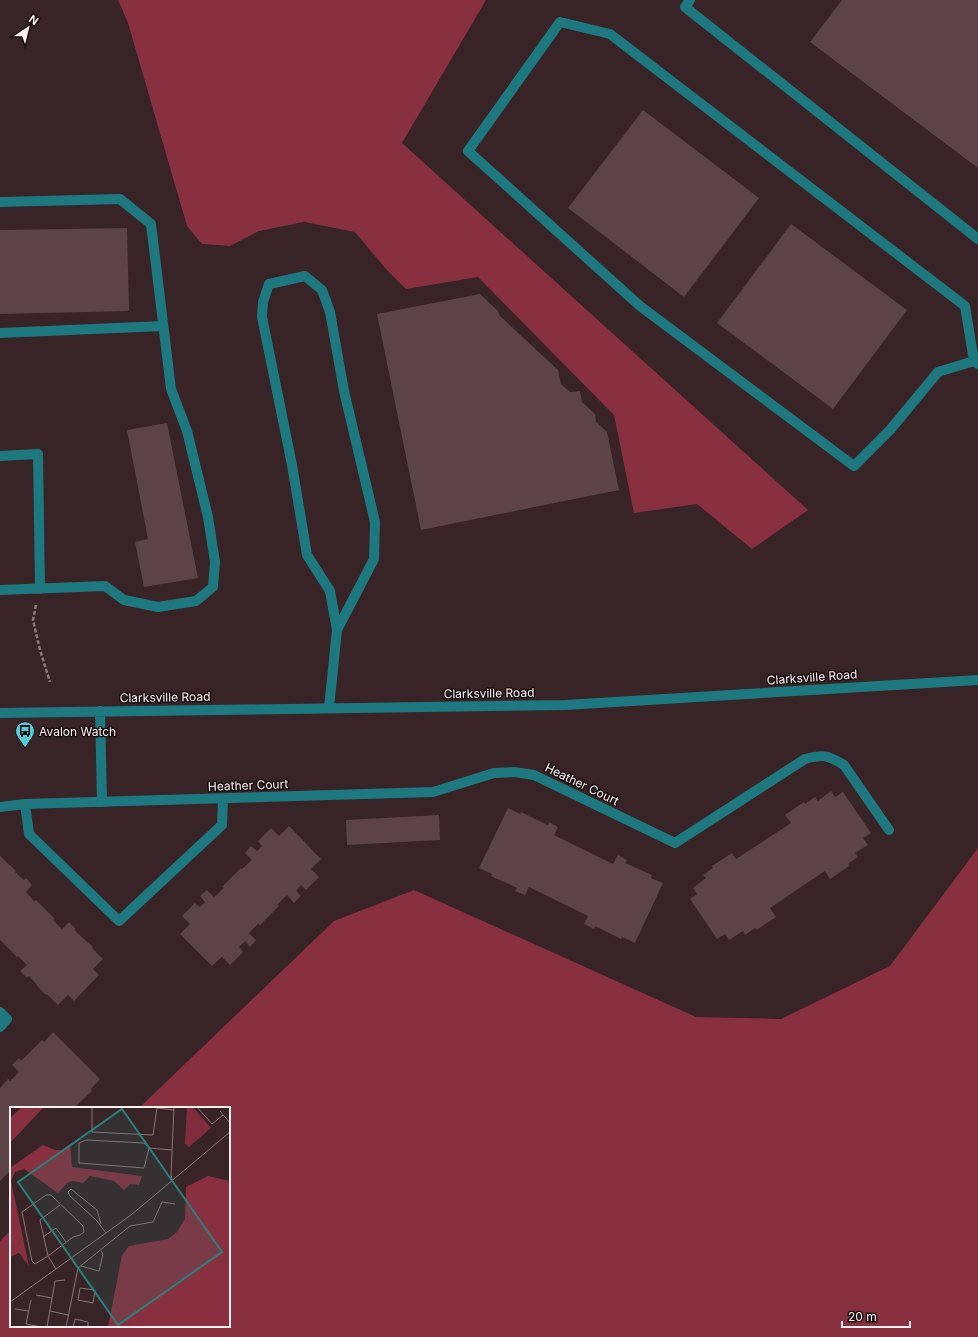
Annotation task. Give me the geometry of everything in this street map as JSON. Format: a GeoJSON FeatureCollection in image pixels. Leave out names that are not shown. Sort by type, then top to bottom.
{"type":"FeatureCollection","features":[{"type":"Feature","properties":{"kind":"street"},"geometry":{"type":"LineString","coordinates":[[690,0],[685,7],[978,239]]}},
{"type":"Feature","properties":{"kind":"street"},"geometry":{"type":"LineString","coordinates":[[560,22],[610,34],[965,306],[976,362],[938,372],[890,430],[854,466],[640,306],[468,151],[560,22]]}},
{"type":"Feature","properties":{"kind":"street"},"geometry":{"type":"LineString","coordinates":[[0,202],[120,199],[151,224],[171,389],[187,431],[208,517],[215,562],[213,586],[196,601],[158,607],[124,600],[104,586],[0,590]]}},
{"type":"Feature","properties":{"kind":"street"},"geometry":{"type":"LineString","coordinates":[[329,708],[337,630],[330,591],[307,554],[292,464],[262,317],[263,302],[269,284],[305,276],[322,290],[330,312],[344,391],[374,522],[374,559],[337,630]]}},
{"type":"Feature","properties":{"kind":"street"},"geometry":{"type":"LineString","coordinates":[[0,333],[163,326]]}},
{"type":"Feature","properties":{"kind":"street"},"geometry":{"type":"LineString","coordinates":[[0,456],[38,454],[40,589]]}},
{"type":"Feature","properties":{"kind":"street","name":"Clarksville Road"},"geometry":{"type":"LineString","coordinates":[[0,713],[565,705],[978,680]]}},
{"type":"Feature","properties":{"kind":"street"},"geometry":{"type":"LineString","coordinates":[[100,711],[102,802]]}},
{"type":"Feature","properties":{"kind":"street","name":"Heather Court"},"geometry":{"type":"LineString","coordinates":[[0,807],[24,804],[433,792],[494,773],[514,772],[534,775],[675,844],[805,759],[819,756],[833,758],[844,765],[890,830]]}},
{"type":"Feature","properties":{"kind":"street"},"geometry":{"type":"LineString","coordinates":[[24,804],[30,834],[119,921],[222,825],[222,799]]}},
{"type":"Feature","properties":{"kind":"street"},"geometry":{"type":"LineString","coordinates":[[0,1012],[7,1019],[0,1026]]}},
{"type":"Feature","properties":{"kind":"path"},"geometry":{"type":"LineString","coordinates":[[40,589],[33,620],[50,682]]}},
{"type":"Feature","properties":{"kind":"shaded area"},"geometry":{"type":"Polygon","coordinates":[[[118,0],[486,0],[402,143],[808,510],[752,549],[697,504],[634,513],[614,415],[478,277],[406,289],[386,269],[355,232],[304,222],[259,231],[230,246],[202,244],[187,226],[128,23],[118,0]]]}},
{"type":"Feature","properties":{"kind":"shaded area"},"geometry":{"type":"Polygon","coordinates":[[[978,848],[978,1337],[0,1337],[0,1241],[10,1231],[10,1327],[230,1327],[230,1107],[140,1107],[334,921],[414,890],[696,1017],[781,1019],[890,966],[978,848]]]}},
{"type":"Feature","properties":{"kind":"building"},"geometry":{"type":"Polygon","coordinates":[[[842,0],[978,0],[978,168],[810,42],[842,0]]]}},
{"type":"Feature","properties":{"kind":"building"},"geometry":{"type":"Polygon","coordinates":[[[643,110],[759,198],[684,297],[568,208],[643,110]]]}},
{"type":"Feature","properties":{"kind":"building"},"geometry":{"type":"Polygon","coordinates":[[[791,224],[907,310],[833,409],[717,323],[791,224]]]}},
{"type":"Feature","properties":{"kind":"building"},"geometry":{"type":"Polygon","coordinates":[[[127,228],[129,311],[0,314],[0,230],[127,228]]]}},
{"type":"Feature","properties":{"kind":"building"},"geometry":{"type":"Polygon","coordinates":[[[480,294],[498,311],[499,315],[558,370],[561,384],[570,392],[580,391],[582,402],[595,414],[596,422],[607,432],[619,490],[421,530],[377,314],[480,294]]]}},
{"type":"Feature","properties":{"kind":"building"},"geometry":{"type":"Polygon","coordinates":[[[167,423],[198,578],[144,587],[135,542],[148,539],[127,430],[167,423]]]}},
{"type":"Feature","properties":{"kind":"building"},"geometry":{"type":"Polygon","coordinates":[[[831,791],[835,797],[843,792],[871,833],[863,838],[868,845],[855,853],[858,857],[848,864],[849,866],[830,879],[825,871],[770,908],[776,917],[757,930],[755,928],[745,935],[743,931],[729,940],[725,934],[717,939],[690,899],[697,894],[693,888],[706,878],[703,875],[713,868],[712,866],[732,853],[736,859],[791,823],[785,815],[804,802],[805,804],[815,797],[818,801],[831,791]]]}},
{"type":"Feature","properties":{"kind":"building"},"geometry":{"type":"Polygon","coordinates":[[[508,808],[520,814],[521,812],[548,825],[549,822],[558,827],[554,835],[613,864],[618,855],[627,860],[625,863],[652,875],[651,878],[663,883],[635,943],[622,937],[621,939],[595,926],[594,929],[584,924],[588,916],[529,887],[525,895],[515,891],[517,888],[491,876],[492,874],[479,868],[508,808]]]}},
{"type":"Feature","properties":{"kind":"building"},"geometry":{"type":"Polygon","coordinates":[[[439,815],[440,840],[347,845],[346,820],[439,815]]]}},
{"type":"Feature","properties":{"kind":"building"},"geometry":{"type":"Polygon","coordinates":[[[289,826],[321,859],[311,869],[319,877],[306,890],[301,885],[296,891],[301,896],[294,903],[287,895],[277,905],[279,906],[260,925],[258,924],[249,933],[256,940],[250,947],[245,941],[239,947],[243,952],[230,965],[222,957],[212,966],[180,934],[190,924],[182,916],[195,903],[200,907],[205,902],[200,896],[207,890],[214,897],[224,888],[222,887],[241,868],[242,869],[252,860],[245,853],[251,846],[257,851],[262,846],[258,841],[271,828],[279,836],[289,826]]]}},
{"type":"Feature","properties":{"kind":"building"},"geometry":{"type":"Polygon","coordinates":[[[0,856],[16,871],[15,872],[24,880],[26,878],[32,885],[26,892],[55,919],[53,920],[62,929],[69,922],[76,929],[74,930],[93,947],[92,948],[103,959],[93,969],[99,975],[74,1001],[68,995],[58,1005],[37,986],[29,976],[27,978],[20,971],[27,965],[0,940],[0,856]]]}},
{"type":"Feature","properties":{"kind":"building"},"geometry":{"type":"Polygon","coordinates":[[[53,1032],[100,1079],[91,1089],[92,1091],[75,1107],[10,1107],[10,1171],[0,1181],[0,1088],[8,1079],[10,1081],[19,1072],[12,1065],[19,1058],[21,1061],[42,1040],[44,1042],[53,1032]]]}},
{"type":"Feature","properties":{"kind":"place","name":"Avalon Watch"},"geometry":{"type":"Point","coordinates":[25,748]}}]}
